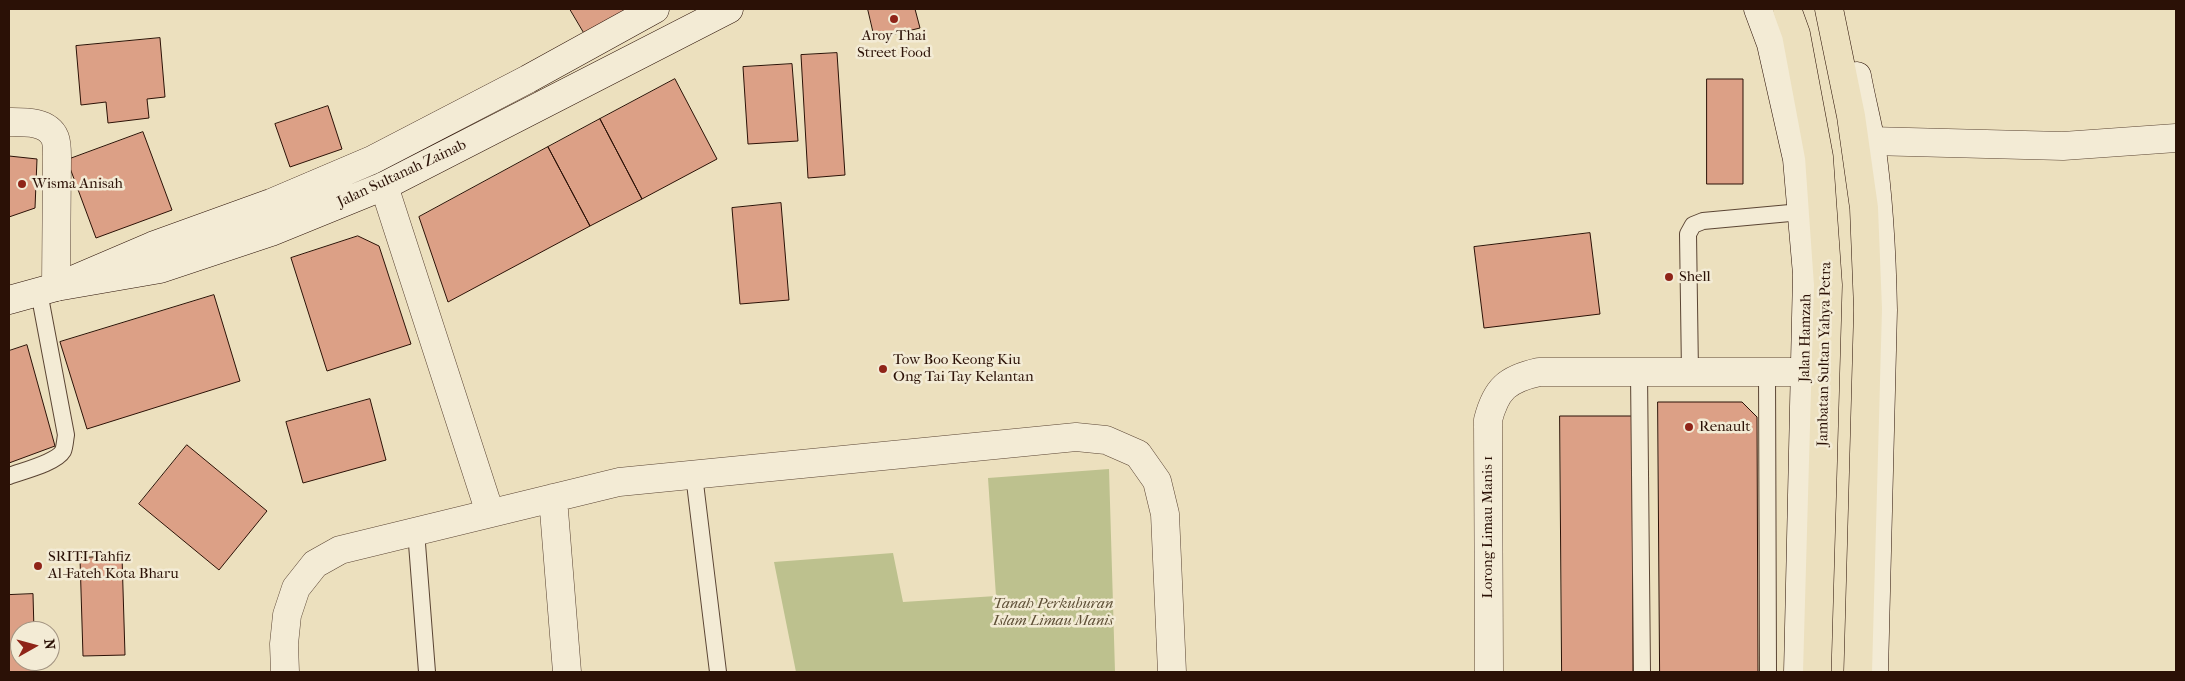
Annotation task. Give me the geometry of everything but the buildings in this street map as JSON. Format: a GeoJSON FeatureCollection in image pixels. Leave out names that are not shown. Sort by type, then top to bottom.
{"type":"FeatureCollection","features":[{"type":"Feature","properties":{"kind":"highway","name":"Jambatan Sultan Yahya Petra"},"geometry":{"type":"LineString","coordinates":[[1787,9],[1796,34],[1819,157],[1828,285],[1817,672]]}},
{"type":"Feature","properties":{"kind":"highway"},"geometry":{"type":"LineString","coordinates":[[1829,9],[1851,116],[1864,208],[1868,309],[1858,672]]}},
{"type":"Feature","properties":{"kind":"street","name":"Jalan Sultanah Zainab"},"geometry":{"type":"LineString","coordinates":[[48,289],[152,246],[272,203],[372,160],[528,79],[655,9]]}},
{"type":"Feature","properties":{"kind":"street","name":"Jalan Sultanah Zainab"},"geometry":{"type":"LineString","coordinates":[[9,300],[48,289],[160,269],[271,232],[384,186],[729,9]]}},
{"type":"Feature","properties":{"kind":"street","name":"Jalan Hamzah"},"geometry":{"type":"LineString","coordinates":[[1758,9],[1772,44],[1796,159],[1807,274],[1798,672]]}},
{"type":"Feature","properties":{"kind":"street"},"geometry":{"type":"LineString","coordinates":[[1841,9],[1870,142],[1879,213],[1883,310],[1874,672]]}},
{"type":"Feature","properties":{"kind":"street"},"geometry":{"type":"LineString","coordinates":[[9,122],[28,122],[44,127],[55,137],[57,157],[48,289]]}},
{"type":"Feature","properties":{"kind":"street"},"geometry":{"type":"LineString","coordinates":[[1870,142],[2063,146],[2176,138]]}},
{"type":"Feature","properties":{"kind":"street"},"geometry":{"type":"LineString","coordinates":[[384,186],[490,513]]}},
{"type":"Feature","properties":{"kind":"street","name":"Lorong Limau Manis 1"},"geometry":{"type":"LineString","coordinates":[[1489,672],[1488,420],[1492,402],[1504,385],[1520,376],[1539,372],[1639,372]]}},
{"type":"Feature","properties":{"kind":"street"},"geometry":{"type":"LineString","coordinates":[[1639,372],[1805,372]]}},
{"type":"Feature","properties":{"kind":"street"},"geometry":{"type":"LineString","coordinates":[[285,672],[284,644],[287,615],[296,588],[315,564],[340,550],[619,482],[1076,437],[1106,440],[1138,454],[1157,481],[1165,514],[1172,672]]}},
{"type":"Feature","properties":{"kind":"street"},"geometry":{"type":"LineString","coordinates":[[553,498],[567,672]]}},
{"type":"Feature","properties":{"kind":"lane"},"geometry":{"type":"LineString","coordinates":[[1690,372],[1688,234],[1693,225],[1703,221],[1802,212]]}},
{"type":"Feature","properties":{"kind":"lane"},"geometry":{"type":"LineString","coordinates":[[9,476],[52,460],[63,450],[65,443],[66,435],[48,289]]}},
{"type":"Feature","properties":{"kind":"lane"},"geometry":{"type":"LineString","coordinates":[[1639,372],[1642,672]]}},
{"type":"Feature","properties":{"kind":"lane"},"geometry":{"type":"LineString","coordinates":[[1767,372],[1768,672]]}},
{"type":"Feature","properties":{"kind":"lane"},"geometry":{"type":"LineString","coordinates":[[694,474],[718,672]]}},
{"type":"Feature","properties":{"kind":"lane"},"geometry":{"type":"LineString","coordinates":[[416,531],[427,672]]}},
{"type":"Feature","properties":{"kind":"green space","name":"Tanah Perkuburan Islam Limau Manis"},"geometry":{"type":"Polygon","coordinates":[[[1109,469],[1115,672],[796,672],[774,562],[893,553],[903,602],[996,596],[988,478],[1109,469]]]}},
{"type":"Feature","properties":{"kind":"place","name":"Aroy Thai Street Food"},"geometry":{"type":"Point","coordinates":[894,19]}},
{"type":"Feature","properties":{"kind":"place","name":"Wisma Anisah"},"geometry":{"type":"Point","coordinates":[22,184]}},
{"type":"Feature","properties":{"kind":"place","name":"Shell"},"geometry":{"type":"Point","coordinates":[1669,277]}},
{"type":"Feature","properties":{"kind":"place","name":"Tow Boo Keong Kiu Ong Tai Tay Kelantan"},"geometry":{"type":"Point","coordinates":[883,369]}},
{"type":"Feature","properties":{"kind":"place","name":"Renault"},"geometry":{"type":"Point","coordinates":[1689,427]}},
{"type":"Feature","properties":{"kind":"place","name":"SRITI Tahfiz Al-Fateh Kota Bharu"},"geometry":{"type":"Point","coordinates":[38,566]}}]}
